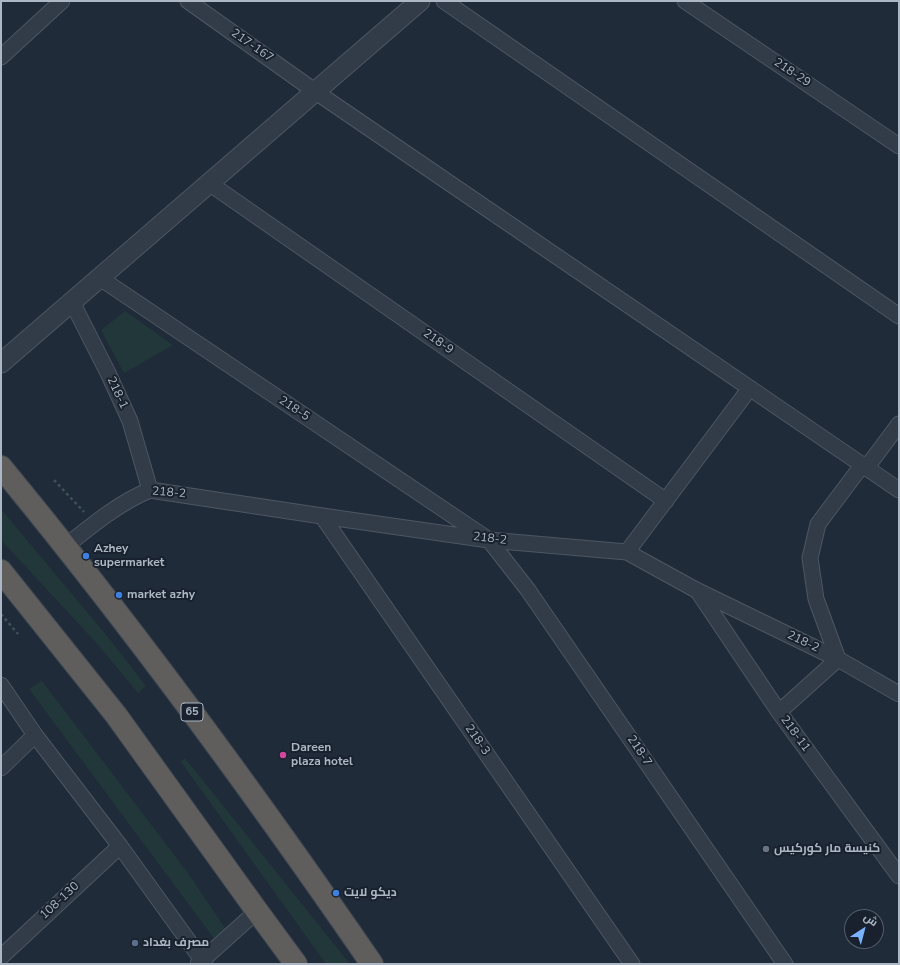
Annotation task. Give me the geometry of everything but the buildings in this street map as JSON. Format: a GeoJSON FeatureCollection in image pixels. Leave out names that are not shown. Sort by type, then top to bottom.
{"type":"FeatureCollection","features":[{"type":"Feature","properties":{"kind":"highway","name":"65"},"geometry":{"type":"LineString","coordinates":[[1,467],[66,546],[186,704],[299,858],[372,964]]}},
{"type":"Feature","properties":{"kind":"highway"},"geometry":{"type":"LineString","coordinates":[[1,572],[116,715],[296,964]]}},
{"type":"Feature","properties":{"kind":"street"},"geometry":{"type":"LineString","coordinates":[[3,52],[62,1]]}},
{"type":"Feature","properties":{"kind":"street","name":"217-167"},"geometry":{"type":"LineString","coordinates":[[188,1],[316,92],[899,490]]}},
{"type":"Feature","properties":{"kind":"street"},"geometry":{"type":"LineString","coordinates":[[1,363],[420,1]]}},
{"type":"Feature","properties":{"kind":"street"},"geometry":{"type":"LineString","coordinates":[[444,1],[899,316]]}},
{"type":"Feature","properties":{"kind":"street","name":"218-29"},"geometry":{"type":"LineString","coordinates":[[685,1],[899,146]]}},
{"type":"Feature","properties":{"kind":"street","name":"218-9"},"geometry":{"type":"LineString","coordinates":[[209,184],[666,502]]}},
{"type":"Feature","properties":{"kind":"street","name":"218-5"},"geometry":{"type":"LineString","coordinates":[[100,278],[489,540]]}},
{"type":"Feature","properties":{"kind":"street","name":"218-1"},"geometry":{"type":"LineString","coordinates":[[72,302],[108,373],[130,421],[150,490]]}},
{"type":"Feature","properties":{"kind":"street"},"geometry":{"type":"LineString","coordinates":[[627,552],[750,388]]}},
{"type":"Feature","properties":{"kind":"street"},"geometry":{"type":"LineString","coordinates":[[779,712],[838,659],[816,599],[810,558],[818,524],[899,424]]}},
{"type":"Feature","properties":{"kind":"street","name":"218-2"},"geometry":{"type":"LineString","coordinates":[[66,546],[89,528],[137,495],[150,490],[489,540],[627,552],[696,590],[838,659],[899,694]]}},
{"type":"Feature","properties":{"kind":"street","name":"218-3"},"geometry":{"type":"LineString","coordinates":[[322,516],[632,964]]}},
{"type":"Feature","properties":{"kind":"street","name":"218-7"},"geometry":{"type":"LineString","coordinates":[[489,540],[528,590],[785,964]]}},
{"type":"Feature","properties":{"kind":"street","name":"218-11"},"geometry":{"type":"LineString","coordinates":[[696,590],[779,712],[899,876]]}},
{"type":"Feature","properties":{"kind":"street"},"geometry":{"type":"LineString","coordinates":[[1,685],[35,735],[120,846],[202,963],[257,911]]}},
{"type":"Feature","properties":{"kind":"street"},"geometry":{"type":"LineString","coordinates":[[1,768],[35,735]]}},
{"type":"Feature","properties":{"kind":"street","name":"108-130"},"geometry":{"type":"LineString","coordinates":[[1,957],[120,846]]}},
{"type":"Feature","properties":{"kind":"path"},"geometry":{"type":"LineString","coordinates":[[54,480],[84,512]]}},
{"type":"Feature","properties":{"kind":"path"},"geometry":{"type":"LineString","coordinates":[[1,614],[18,634]]}},
{"type":"Feature","properties":{"kind":"green space"},"geometry":{"type":"Polygon","coordinates":[[[125,311],[173,345],[124,373],[101,330],[125,311]]]}},
{"type":"Feature","properties":{"kind":"green space"},"geometry":{"type":"Polygon","coordinates":[[[1,509],[108,637],[146,686],[138,693],[100,647],[1,540],[1,509]]]}},
{"type":"Feature","properties":{"kind":"green space"},"geometry":{"type":"Polygon","coordinates":[[[42,681],[188,873],[229,934],[215,940],[29,689],[42,681]]]}},
{"type":"Feature","properties":{"kind":"green space"},"geometry":{"type":"Polygon","coordinates":[[[185,758],[350,964],[326,964],[181,762],[185,758]]]}},
{"type":"Feature","properties":{"kind":"place","name":"Azhey supermarket"},"geometry":{"type":"Point","coordinates":[86,556]}},
{"type":"Feature","properties":{"kind":"place","name":"market azhy"},"geometry":{"type":"Point","coordinates":[119,595]}},
{"type":"Feature","properties":{"kind":"place","name":"Dareen plaza hotel"},"geometry":{"type":"Point","coordinates":[283,755]}},
{"type":"Feature","properties":{"kind":"place","name":"كنيسة مار كوركيس"},"geometry":{"type":"Point","coordinates":[766,849]}},
{"type":"Feature","properties":{"kind":"place","name":"ديكو لايت"},"geometry":{"type":"Point","coordinates":[336,893]}},
{"type":"Feature","properties":{"kind":"place","name":"مصرف بغداد"},"geometry":{"type":"Point","coordinates":[135,943]}}]}
